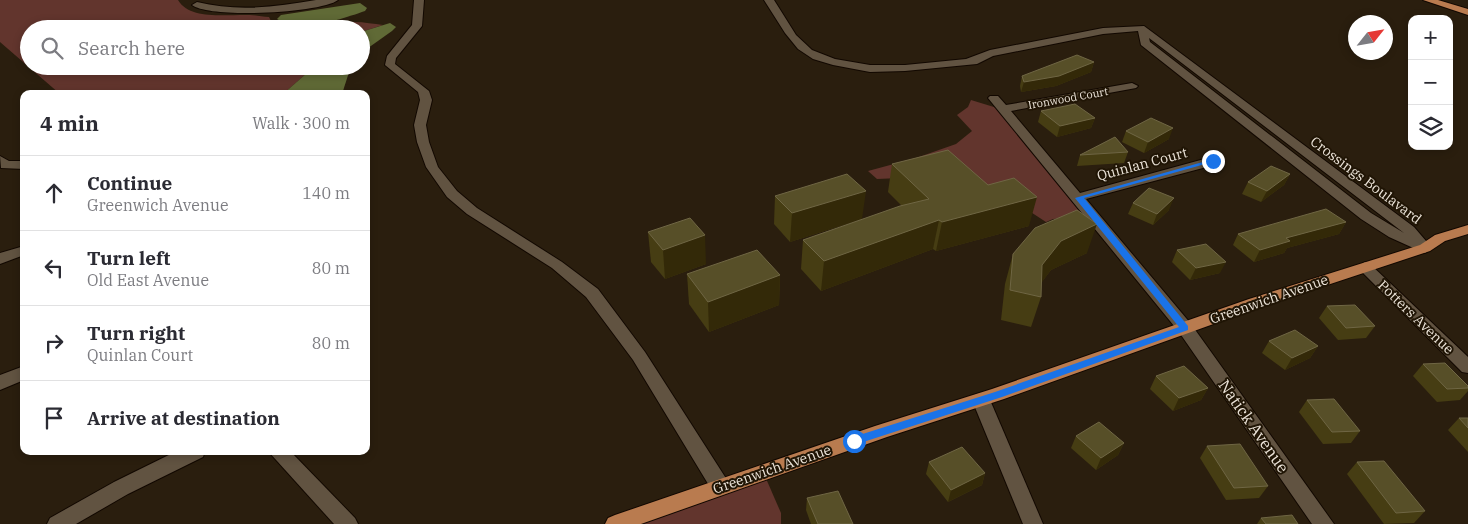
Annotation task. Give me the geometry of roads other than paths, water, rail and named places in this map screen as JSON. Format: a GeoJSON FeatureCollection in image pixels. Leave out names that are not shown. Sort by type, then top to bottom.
{"type":"FeatureCollection","features":[{"type":"Feature","properties":{"kind":"main road"},"geometry":{"type":"LineString","coordinates":[[1428,0],[1468,10]]}},
{"type":"Feature","properties":{"kind":"main road"},"geometry":{"type":"LineString","coordinates":[[1437,0],[1468,10]]}},
{"type":"Feature","properties":{"kind":"main road","name":"Greenwich Avenue"},"geometry":{"type":"LineString","coordinates":[[615,524],[720,486],[981,400],[1185,328],[1425,248],[1440,238],[1468,229]]}},
{"type":"Feature","properties":{"kind":"street"},"geometry":{"type":"LineString","coordinates":[[197,5],[221,11],[251,12],[333,0]]}},
{"type":"Feature","properties":{"kind":"street"},"geometry":{"type":"LineString","coordinates":[[419,0],[416,8],[420,21],[418,26],[391,58],[390,65],[423,91],[426,100],[420,125],[423,142],[432,167],[452,194],[472,211],[558,265],[592,293],[639,356],[720,486]]}},
{"type":"Feature","properties":{"kind":"street","name":"Crossings Boulavard"},"geometry":{"type":"LineString","coordinates":[[769,0],[802,47],[817,57],[849,66],[873,70],[908,69],[969,61],[1001,60],[1116,38],[1140,28],[1145,43],[1366,216],[1394,234],[1425,248]]}},
{"type":"Feature","properties":{"kind":"street","name":"Ironwood Court"},"geometry":{"type":"LineString","coordinates":[[1004,109],[1132,86]]}},
{"type":"Feature","properties":{"kind":"street","name":"Natick Avenue"},"geometry":{"type":"LineString","coordinates":[[994,98],[1079,198],[1185,328],[1324,524]]}},
{"type":"Feature","properties":{"kind":"street"},"geometry":{"type":"LineString","coordinates":[[0,160],[6,165],[20,165]]}},
{"type":"Feature","properties":{"kind":"street","name":"Quinlan Court"},"geometry":{"type":"LineString","coordinates":[[1079,198],[1213,161]]}},
{"type":"Feature","properties":{"kind":"street"},"geometry":{"type":"LineString","coordinates":[[0,252],[20,250]]}},
{"type":"Feature","properties":{"kind":"street"},"geometry":{"type":"LineString","coordinates":[[0,259],[20,251]]}},
{"type":"Feature","properties":{"kind":"street","name":"Potters Avenue"},"geometry":{"type":"LineString","coordinates":[[1365,267],[1468,367]]}},
{"type":"Feature","properties":{"kind":"street"},"geometry":{"type":"LineString","coordinates":[[0,383],[20,374]]}},
{"type":"Feature","properties":{"kind":"street"},"geometry":{"type":"LineString","coordinates":[[981,400],[1033,524]]}},
{"type":"Feature","properties":{"kind":"street"},"geometry":{"type":"LineString","coordinates":[[57,524],[121,488],[188,455]]}},
{"type":"Feature","properties":{"kind":"street"},"geometry":{"type":"LineString","coordinates":[[281,455],[348,524]]}}]}
